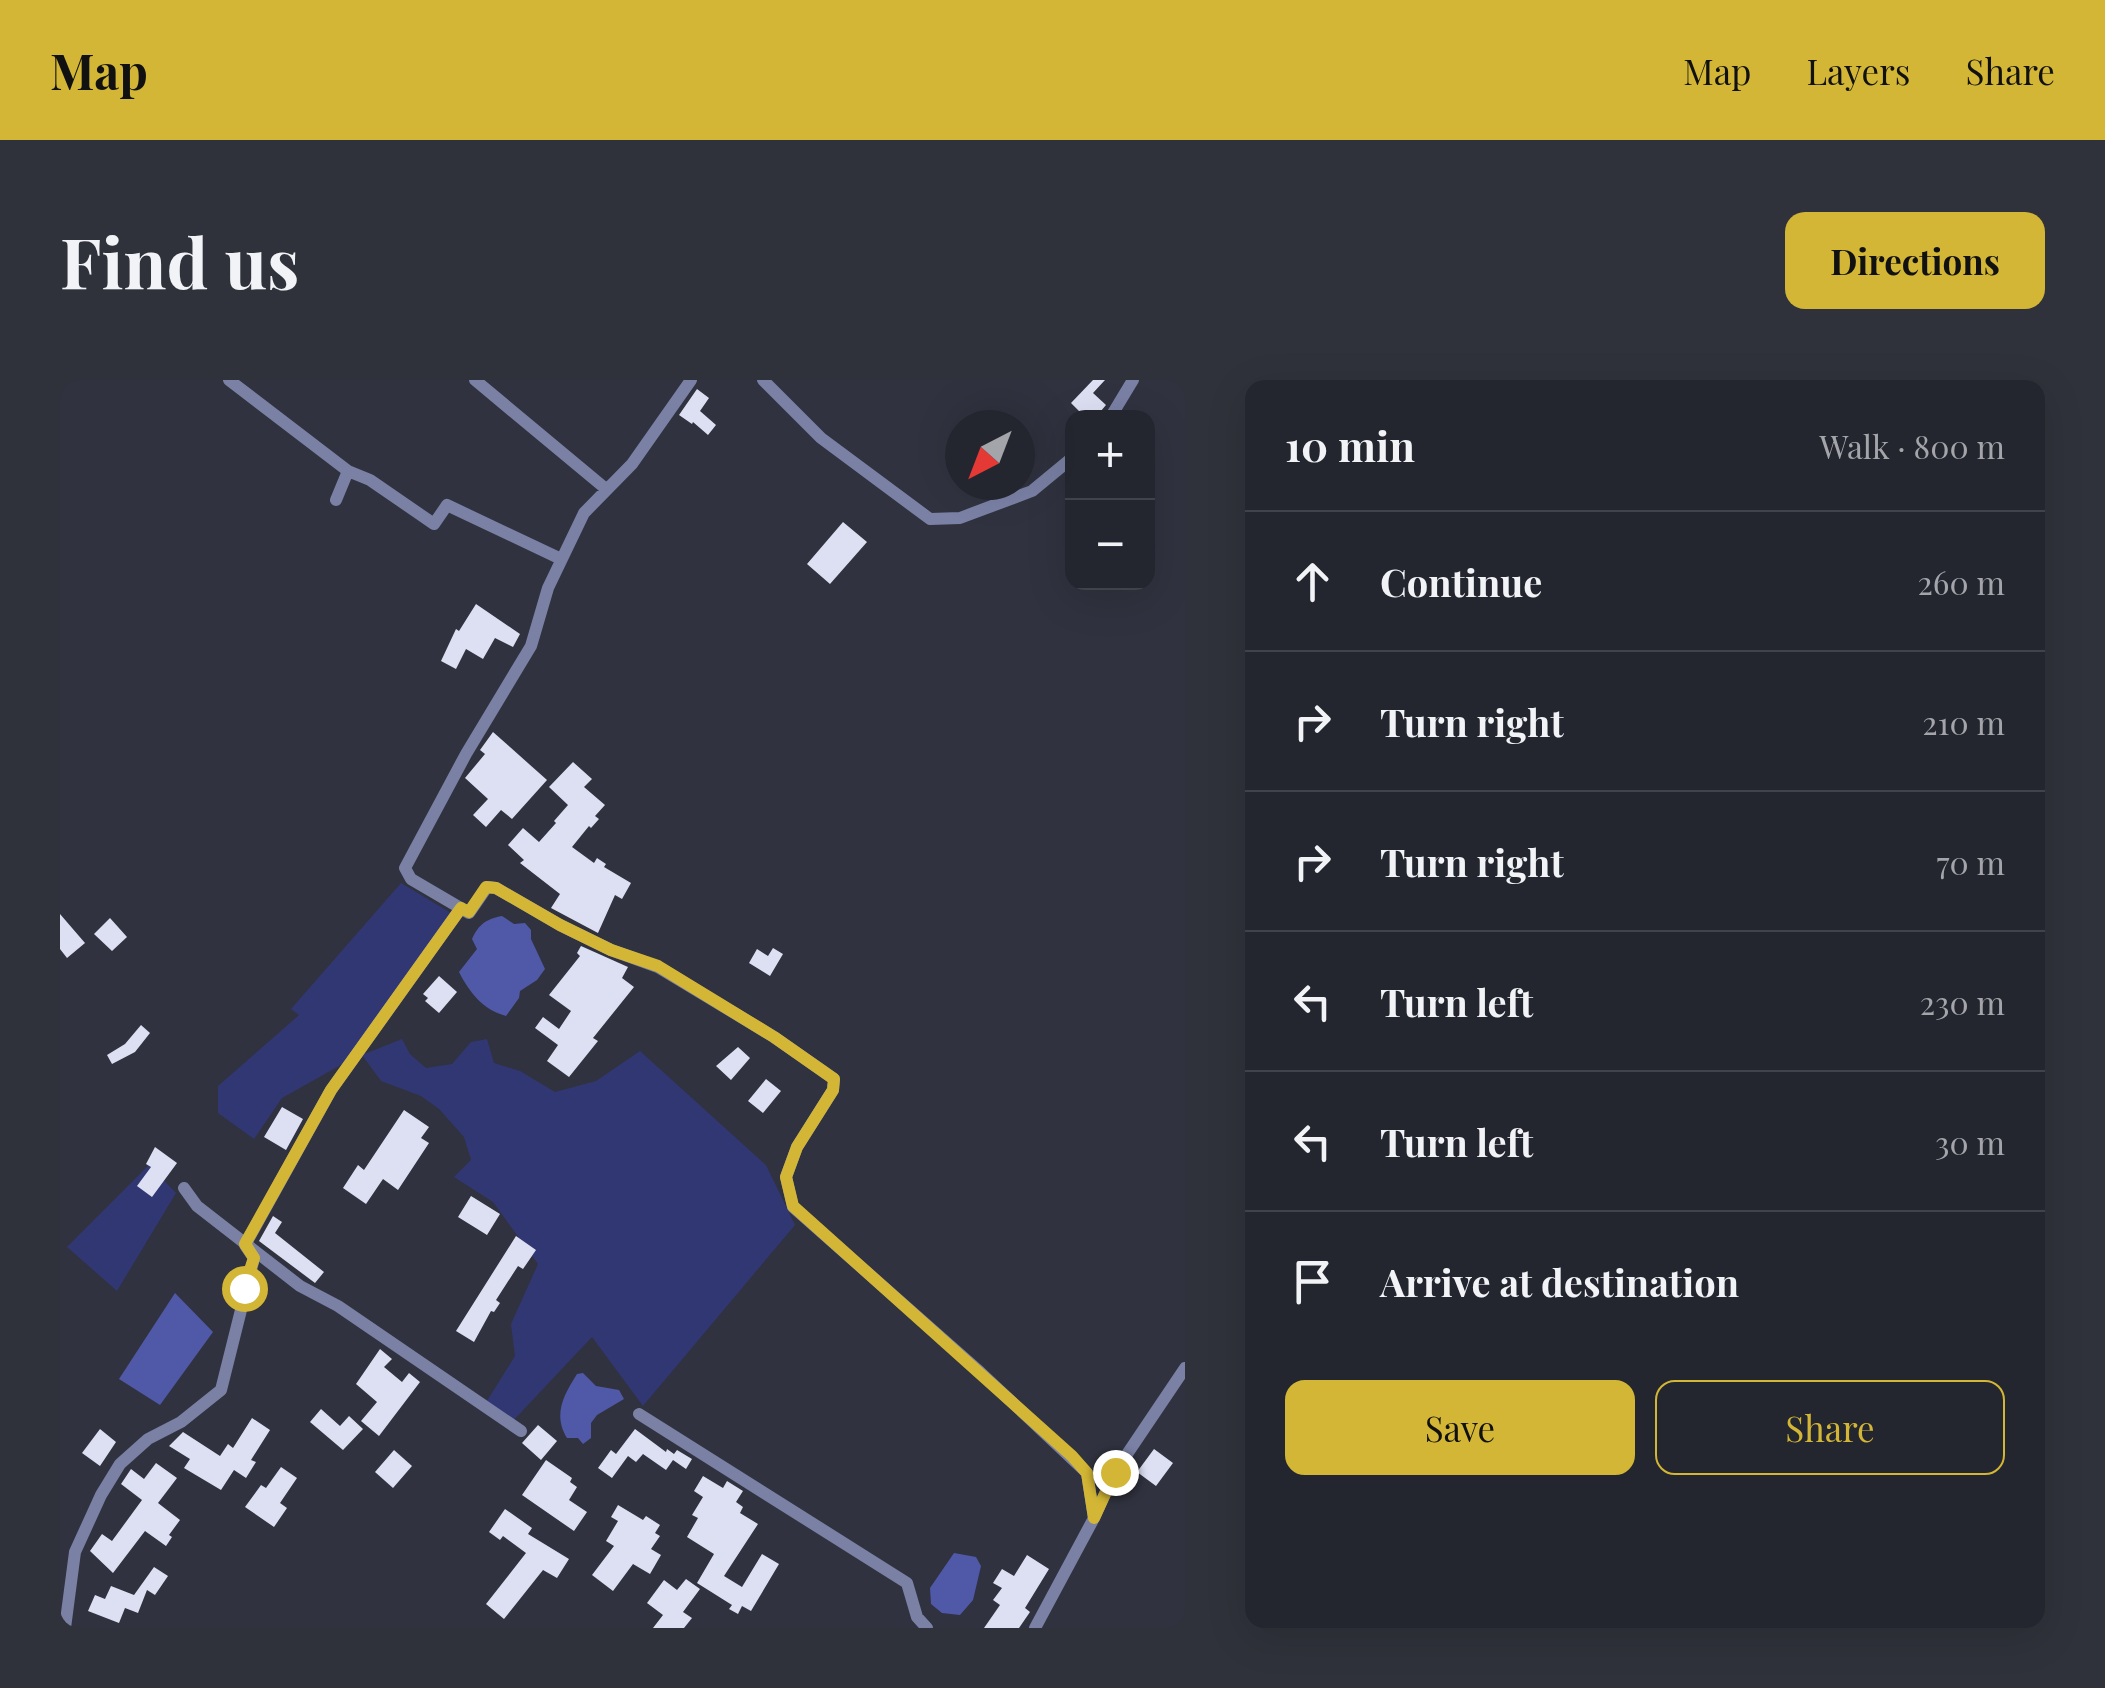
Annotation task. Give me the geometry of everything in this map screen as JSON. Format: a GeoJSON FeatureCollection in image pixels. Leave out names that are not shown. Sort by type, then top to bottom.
{"type":"FeatureCollection","features":[{"type":"Feature","properties":{"kind":"street"},"geometry":{"type":"LineString","coordinates":[[230,380],[348,471],[370,480],[434,524],[447,505],[562,559]]}},
{"type":"Feature","properties":{"kind":"street"},"geometry":{"type":"LineString","coordinates":[[475,380],[606,489]]}},
{"type":"Feature","properties":{"kind":"street"},"geometry":{"type":"LineString","coordinates":[[692,380],[632,464],[584,513],[548,588],[530,646],[405,868],[411,879],[469,912],[486,887],[496,888],[611,950],[658,966],[834,1079],[833,1090],[797,1147],[786,1177],[793,1206],[1072,1456],[1087,1473],[1094,1518]]}},
{"type":"Feature","properties":{"kind":"street"},"geometry":{"type":"LineString","coordinates":[[763,380],[822,438],[930,518],[960,518],[1032,491],[1065,464]]}},
{"type":"Feature","properties":{"kind":"street"},"geometry":{"type":"LineString","coordinates":[[1115,410],[1133,380]]}},
{"type":"Feature","properties":{"kind":"street"},"geometry":{"type":"LineString","coordinates":[[336,500],[348,471]]}},
{"type":"Feature","properties":{"kind":"street"},"geometry":{"type":"LineString","coordinates":[[245,1244],[331,1090],[461,908]]}},
{"type":"Feature","properties":{"kind":"street"},"geometry":{"type":"LineString","coordinates":[[184,1188],[197,1206],[300,1286],[338,1306],[521,1431]]}},
{"type":"Feature","properties":{"kind":"street"},"geometry":{"type":"LineString","coordinates":[[66,1628],[75,1552],[100,1495],[120,1464],[148,1438],[180,1422],[221,1390],[254,1258],[245,1244]]}},
{"type":"Feature","properties":{"kind":"street"},"geometry":{"type":"LineString","coordinates":[[1035,1628],[1115,1472],[1185,1368]]}},
{"type":"Feature","properties":{"kind":"street"},"geometry":{"type":"LineString","coordinates":[[639,1414],[906,1583],[917,1617],[927,1628]]}},
{"type":"Feature","properties":{"kind":"shaded area"},"geometry":{"type":"Polygon","coordinates":[[[401,883],[456,916],[355,1057],[282,1098],[254,1139],[218,1113],[218,1086],[299,1015],[291,1009],[401,883]]]}},
{"type":"Feature","properties":{"kind":"shaded area"},"geometry":{"type":"Polygon","coordinates":[[[502,916],[514,924],[525,923],[531,930],[531,939],[545,969],[520,991],[506,1016],[478,999],[459,972],[477,949],[472,939],[477,930],[502,916]]]}},
{"type":"Feature","properties":{"kind":"shaded area"},"geometry":{"type":"Polygon","coordinates":[[[402,1039],[410,1054],[426,1068],[452,1064],[471,1042],[487,1039],[494,1063],[520,1071],[555,1092],[596,1081],[640,1051],[766,1165],[795,1225],[643,1406],[592,1337],[511,1423],[485,1404],[515,1356],[511,1324],[538,1264],[493,1202],[454,1177],[471,1160],[464,1137],[439,1109],[421,1096],[381,1081],[362,1055],[402,1039]]]}},
{"type":"Feature","properties":{"kind":"shaded area"},"geometry":{"type":"Polygon","coordinates":[[[149,1165],[176,1193],[117,1291],[67,1247],[149,1165]]]}},
{"type":"Feature","properties":{"kind":"shaded area"},"geometry":{"type":"Polygon","coordinates":[[[175,1293],[213,1332],[160,1405],[119,1379],[175,1293]]]}},
{"type":"Feature","properties":{"kind":"shaded area"},"geometry":{"type":"Polygon","coordinates":[[[583,1373],[596,1386],[619,1390],[624,1399],[597,1415],[591,1423],[591,1438],[583,1444],[578,1438],[567,1438],[560,1413],[572,1382],[577,1374],[583,1373]]]}},
{"type":"Feature","properties":{"kind":"shaded area"},"geometry":{"type":"Polygon","coordinates":[[[954,1553],[976,1557],[981,1566],[973,1600],[960,1615],[942,1613],[931,1604],[930,1588],[954,1553]]]}},
{"type":"Feature","properties":{"kind":"building"},"geometry":{"type":"Polygon","coordinates":[[[1093,380],[1105,380],[1093,393],[1106,405],[1102,410],[1078,410],[1071,403],[1093,380]]]}},
{"type":"Feature","properties":{"kind":"building"},"geometry":{"type":"Polygon","coordinates":[[[697,389],[709,398],[700,411],[716,425],[708,435],[679,415],[697,389]]]}},
{"type":"Feature","properties":{"kind":"building"},"geometry":{"type":"Polygon","coordinates":[[[843,522],[867,542],[830,584],[807,564],[843,522]]]}},
{"type":"Feature","properties":{"kind":"building"},"geometry":{"type":"Polygon","coordinates":[[[476,604],[520,634],[513,647],[495,638],[483,659],[466,649],[456,669],[441,661],[456,629],[459,631],[476,604]]]}},
{"type":"Feature","properties":{"kind":"building"},"geometry":{"type":"Polygon","coordinates":[[[493,732],[547,780],[512,819],[501,810],[486,827],[473,815],[488,799],[465,778],[485,754],[480,750],[493,732]]]}},
{"type":"Feature","properties":{"kind":"building"},"geometry":{"type":"Polygon","coordinates":[[[573,762],[592,779],[584,787],[605,805],[595,816],[599,819],[572,847],[594,863],[597,858],[606,864],[604,867],[631,883],[622,899],[615,895],[598,933],[551,908],[560,894],[520,863],[524,860],[508,845],[523,828],[539,842],[556,823],[568,805],[549,787],[573,762]]]}},
{"type":"Feature","properties":{"kind":"building"},"geometry":{"type":"Polygon","coordinates":[[[60,914],[85,943],[67,958],[60,949],[60,914]]]}},
{"type":"Feature","properties":{"kind":"building"},"geometry":{"type":"Polygon","coordinates":[[[110,918],[127,937],[112,951],[94,934],[110,918]]]}},
{"type":"Feature","properties":{"kind":"building"},"geometry":{"type":"Polygon","coordinates":[[[581,946],[628,967],[622,978],[634,987],[593,1038],[598,1041],[569,1077],[547,1061],[558,1045],[535,1028],[543,1017],[559,1029],[571,1011],[549,995],[580,956],[577,953],[581,946]]]}},
{"type":"Feature","properties":{"kind":"building"},"geometry":{"type":"Polygon","coordinates":[[[773,948],[783,954],[770,976],[749,963],[757,949],[768,956],[773,948]]]}},
{"type":"Feature","properties":{"kind":"building"},"geometry":{"type":"Polygon","coordinates":[[[439,976],[457,992],[439,1013],[423,994],[439,976]]]}},
{"type":"Feature","properties":{"kind":"building"},"geometry":{"type":"Polygon","coordinates":[[[141,1025],[150,1033],[135,1052],[112,1064],[107,1055],[125,1044],[141,1025]]]}},
{"type":"Feature","properties":{"kind":"building"},"geometry":{"type":"Polygon","coordinates":[[[738,1047],[750,1058],[731,1080],[716,1066],[738,1047]]]}},
{"type":"Feature","properties":{"kind":"building"},"geometry":{"type":"Polygon","coordinates":[[[766,1079],[781,1091],[763,1113],[748,1101],[766,1079]]]}},
{"type":"Feature","properties":{"kind":"building"},"geometry":{"type":"Polygon","coordinates":[[[282,1107],[303,1119],[286,1150],[264,1137],[282,1107]]]}},
{"type":"Feature","properties":{"kind":"building"},"geometry":{"type":"Polygon","coordinates":[[[404,1110],[429,1127],[421,1138],[429,1143],[398,1190],[383,1179],[366,1204],[343,1188],[358,1165],[364,1170],[404,1110]]]}},
{"type":"Feature","properties":{"kind":"building"},"geometry":{"type":"Polygon","coordinates":[[[155,1147],[177,1163],[152,1197],[137,1186],[151,1167],[146,1164],[155,1147]]]}},
{"type":"Feature","properties":{"kind":"building"},"geometry":{"type":"Polygon","coordinates":[[[471,1196],[500,1214],[487,1235],[458,1217],[471,1196]]]}},
{"type":"Feature","properties":{"kind":"building"},"geometry":{"type":"Polygon","coordinates":[[[273,1216],[282,1222],[275,1233],[324,1272],[315,1283],[259,1241],[273,1216]]]}},
{"type":"Feature","properties":{"kind":"building"},"geometry":{"type":"Polygon","coordinates":[[[516,1236],[536,1250],[523,1269],[518,1266],[474,1342],[456,1331],[516,1236]]]}},
{"type":"Feature","properties":{"kind":"building"},"geometry":{"type":"Polygon","coordinates":[[[380,1349],[392,1359],[384,1367],[402,1382],[409,1373],[420,1382],[379,1436],[361,1421],[377,1402],[356,1384],[380,1349]]]}},
{"type":"Feature","properties":{"kind":"building"},"geometry":{"type":"Polygon","coordinates":[[[321,1409],[340,1426],[349,1416],[363,1429],[343,1450],[310,1422],[321,1409]]]}},
{"type":"Feature","properties":{"kind":"building"},"geometry":{"type":"Polygon","coordinates":[[[252,1418],[270,1430],[251,1460],[256,1462],[246,1478],[234,1470],[221,1490],[184,1468],[190,1459],[169,1446],[183,1432],[220,1456],[228,1444],[233,1448],[252,1418]]]}},
{"type":"Feature","properties":{"kind":"building"},"geometry":{"type":"Polygon","coordinates":[[[538,1425],[557,1441],[541,1460],[522,1443],[538,1425]]]}},
{"type":"Feature","properties":{"kind":"building"},"geometry":{"type":"Polygon","coordinates":[[[100,1429],[116,1442],[100,1466],[82,1453],[100,1429]]]}},
{"type":"Feature","properties":{"kind":"building"},"geometry":{"type":"Polygon","coordinates":[[[635,1429],[666,1452],[667,1449],[674,1454],[677,1450],[692,1459],[686,1469],[673,1460],[666,1470],[643,1454],[636,1462],[628,1456],[612,1478],[598,1468],[611,1450],[616,1454],[635,1429]]]}},
{"type":"Feature","properties":{"kind":"building"},"geometry":{"type":"Polygon","coordinates":[[[1154,1449],[1173,1463],[1156,1486],[1137,1472],[1154,1449]]]}},
{"type":"Feature","properties":{"kind":"building"},"geometry":{"type":"Polygon","coordinates":[[[394,1450],[412,1466],[393,1488],[375,1472],[394,1450]]]}},
{"type":"Feature","properties":{"kind":"building"},"geometry":{"type":"Polygon","coordinates":[[[546,1460],[572,1478],[570,1482],[577,1487],[569,1500],[587,1512],[574,1531],[522,1495],[546,1460]]]}},
{"type":"Feature","properties":{"kind":"building"},"geometry":{"type":"Polygon","coordinates":[[[156,1463],[177,1478],[158,1503],[180,1520],[166,1546],[145,1531],[113,1573],[90,1551],[102,1534],[112,1541],[142,1500],[121,1484],[131,1469],[144,1479],[156,1463]]]}},
{"type":"Feature","properties":{"kind":"building"},"geometry":{"type":"Polygon","coordinates":[[[281,1467],[297,1478],[280,1503],[287,1508],[274,1527],[245,1507],[281,1467]]]}},
{"type":"Feature","properties":{"kind":"building"},"geometry":{"type":"Polygon","coordinates":[[[703,1476],[723,1488],[727,1481],[743,1491],[736,1502],[743,1507],[740,1513],[758,1524],[724,1576],[742,1587],[762,1554],[779,1564],[751,1611],[742,1606],[738,1614],[729,1609],[732,1605],[697,1583],[714,1554],[687,1537],[698,1518],[692,1515],[703,1497],[694,1491],[703,1476]]]}},
{"type":"Feature","properties":{"kind":"building"},"geometry":{"type":"Polygon","coordinates":[[[618,1505],[660,1525],[655,1533],[660,1536],[651,1549],[661,1555],[650,1574],[633,1564],[613,1591],[592,1575],[614,1546],[606,1541],[618,1521],[611,1517],[618,1505]]]}},
{"type":"Feature","properties":{"kind":"building"},"geometry":{"type":"Polygon","coordinates":[[[505,1509],[532,1528],[528,1534],[569,1559],[557,1578],[543,1570],[504,1619],[486,1604],[526,1553],[503,1536],[500,1540],[489,1532],[505,1509]]]}},
{"type":"Feature","properties":{"kind":"building"},"geometry":{"type":"Polygon","coordinates":[[[1027,1555],[1049,1569],[1025,1608],[1030,1612],[1019,1628],[984,1628],[1000,1605],[993,1600],[1002,1588],[993,1583],[1002,1569],[1014,1576],[1027,1555]]]}},
{"type":"Feature","properties":{"kind":"building"},"geometry":{"type":"Polygon","coordinates":[[[154,1567],[168,1576],[155,1595],[147,1590],[138,1613],[125,1608],[119,1623],[88,1611],[95,1595],[105,1599],[111,1586],[134,1595],[154,1567]]]}},
{"type":"Feature","properties":{"kind":"building"},"geometry":{"type":"Polygon","coordinates":[[[686,1579],[700,1589],[683,1612],[692,1618],[684,1628],[653,1628],[663,1615],[647,1603],[664,1580],[677,1590],[686,1579]]]}},
{"type":"Feature","properties":{"kind":"route"},"geometry":{"type":"LineString","coordinates":[[244,1288],[254,1258],[245,1244],[331,1090],[461,908],[469,912],[486,887],[496,888],[611,950],[658,966],[834,1079],[833,1090],[797,1147],[786,1177],[793,1206],[1072,1456],[1087,1473],[1094,1518],[1115,1472]]}}]}
